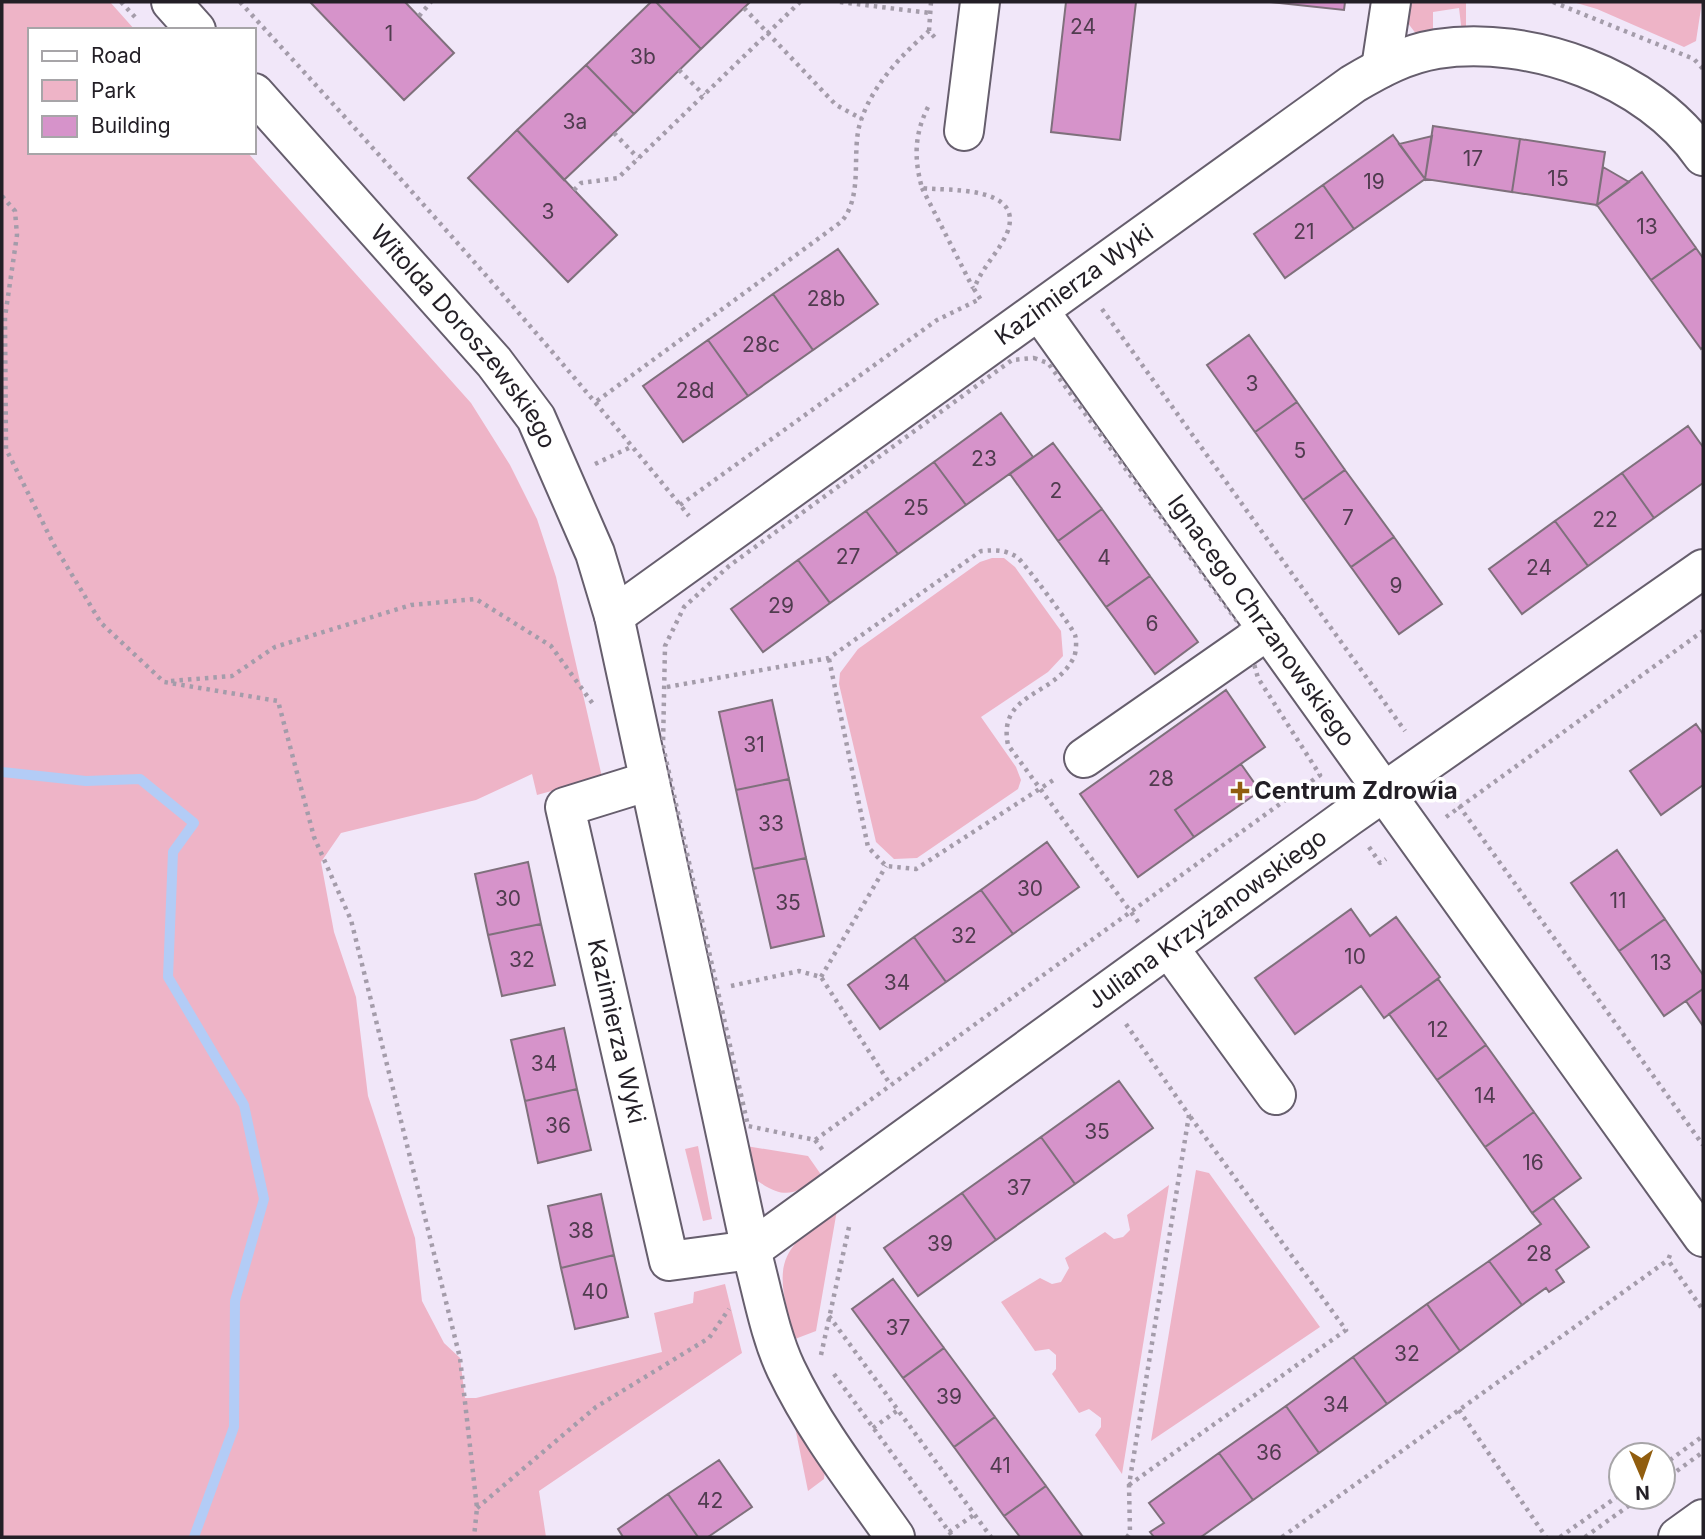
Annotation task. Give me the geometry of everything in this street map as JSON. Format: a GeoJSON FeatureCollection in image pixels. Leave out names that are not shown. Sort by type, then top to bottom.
{"type":"FeatureCollection","features":[{"type":"Feature","properties":{"kind":"street"},"geometry":{"type":"LineString","coordinates":[[171,2],[194,28]]}},
{"type":"Feature","properties":{"kind":"street"},"geometry":{"type":"LineString","coordinates":[[1381,68],[1391,2]]}},
{"type":"Feature","properties":{"kind":"street"},"geometry":{"type":"LineString","coordinates":[[964,5],[964,131]]}},
{"type":"Feature","properties":{"kind":"street","name":"Kazimierza Wyki"},"geometry":{"type":"LineString","coordinates":[[614,616],[721,556],[1009,348],[1040,312],[1353,84],[1394,61],[1437,49],[1492,49],[1558,58],[1593,69],[1628,88],[1664,113],[1703,156]]}},
{"type":"Feature","properties":{"kind":"street","name":"Witolda Doroszewskiego"},"geometry":{"type":"LineString","coordinates":[[256,95],[494,362],[536,418],[595,553],[614,616]]}},
{"type":"Feature","properties":{"kind":"street","name":"Ignacego Chrzanowskiego"},"geometry":{"type":"LineString","coordinates":[[1040,312],[1258,637],[1386,791],[1418,837],[1687,1243]]}},
{"type":"Feature","properties":{"kind":"street","name":"Juliana Krzyżanowskiego"},"geometry":{"type":"LineString","coordinates":[[751,1250],[1427,761],[1703,569]]}},
{"type":"Feature","properties":{"kind":"street"},"geometry":{"type":"LineString","coordinates":[[614,616],[751,1250],[785,1367],[811,1416],[894,1537]]}},
{"type":"Feature","properties":{"kind":"street"},"geometry":{"type":"LineString","coordinates":[[1084,758],[1258,637]]}},
{"type":"Feature","properties":{"kind":"street","name":"Kazimierza Wyki"},"geometry":{"type":"LineString","coordinates":[[649,781],[565,807],[669,1261],[751,1250]]}},
{"type":"Feature","properties":{"kind":"street"},"geometry":{"type":"LineString","coordinates":[[1165,951],[1276,1095]]}},
{"type":"Feature","properties":{"kind":"street"},"geometry":{"type":"LineString","coordinates":[[1678,1537],[1703,1519]]}},
{"type":"Feature","properties":{"kind":"path"},"geometry":{"type":"LineString","coordinates":[[240,2],[391,164],[597,401],[721,556]]}},
{"type":"Feature","properties":{"kind":"path"},"geometry":{"type":"LineString","coordinates":[[419,16],[431,2]]}},
{"type":"Feature","properties":{"kind":"path"},"geometry":{"type":"LineString","coordinates":[[574,190],[581,183],[612,181],[800,2]]}},
{"type":"Feature","properties":{"kind":"path"},"geometry":{"type":"LineString","coordinates":[[840,2],[964,5]]}},
{"type":"Feature","properties":{"kind":"path"},"geometry":{"type":"LineString","coordinates":[[931,2],[964,5]]}},
{"type":"Feature","properties":{"kind":"path"},"geometry":{"type":"LineString","coordinates":[[1553,2],[1694,59],[1703,69]]}},
{"type":"Feature","properties":{"kind":"path"},"geometry":{"type":"LineString","coordinates":[[597,401],[841,222],[852,205],[862,119],[884,78],[905,51],[964,5]]}},
{"type":"Feature","properties":{"kind":"path"},"geometry":{"type":"LineString","coordinates":[[744,8],[836,105],[862,119]]}},
{"type":"Feature","properties":{"kind":"path"},"geometry":{"type":"LineString","coordinates":[[929,31],[938,41]]}},
{"type":"Feature","properties":{"kind":"path"},"geometry":{"type":"LineString","coordinates":[[679,70],[704,95]]}},
{"type":"Feature","properties":{"kind":"path"},"geometry":{"type":"LineString","coordinates":[[932,99],[918,127],[915,163],[922,188],[974,289],[1009,348],[1048,363],[1245,632],[1258,637],[1258,678],[1320,775],[815,1140],[748,1126],[663,746],[662,688],[665,646],[684,607],[721,556],[1009,348]]}},
{"type":"Feature","properties":{"kind":"path"},"geometry":{"type":"LineString","coordinates":[[614,132],[638,158]]}},
{"type":"Feature","properties":{"kind":"path"},"geometry":{"type":"LineString","coordinates":[[922,188],[967,190],[996,197],[1007,211],[1007,231],[982,268],[974,289]]}},
{"type":"Feature","properties":{"kind":"path"},"geometry":{"type":"LineString","coordinates":[[2,196],[15,212],[17,235],[5,317],[6,449],[54,545],[101,623],[164,682],[278,701],[314,837],[351,920],[460,1358],[477,1508],[474,1537]]}},
{"type":"Feature","properties":{"kind":"path"},"geometry":{"type":"LineString","coordinates":[[680,505],[937,320],[980,299]]}},
{"type":"Feature","properties":{"kind":"path"},"geometry":{"type":"LineString","coordinates":[[1095,299],[1703,1145]]}},
{"type":"Feature","properties":{"kind":"path"},"geometry":{"type":"LineString","coordinates":[[662,688],[828,658],[981,551],[1003,550],[1020,559],[1075,635],[1075,655],[1060,676],[1010,711],[1005,729],[1008,745],[1130,910],[1165,951]]}},
{"type":"Feature","properties":{"kind":"path"},"geometry":{"type":"LineString","coordinates":[[164,682],[232,676],[275,648],[300,640],[411,605],[476,599],[551,646],[594,705]]}},
{"type":"Feature","properties":{"kind":"path"},"geometry":{"type":"LineString","coordinates":[[1418,837],[1703,631]]}},
{"type":"Feature","properties":{"kind":"path"},"geometry":{"type":"LineString","coordinates":[[828,658],[868,847],[886,866],[916,869],[1084,758]]}},
{"type":"Feature","properties":{"kind":"path"},"geometry":{"type":"LineString","coordinates":[[821,977],[886,866]]}},
{"type":"Feature","properties":{"kind":"path"},"geometry":{"type":"LineString","coordinates":[[716,989],[799,971],[821,977],[890,1084]]}},
{"type":"Feature","properties":{"kind":"path"},"geometry":{"type":"LineString","coordinates":[[1126,1023],[1189,1115],[1346,1330],[1129,1485]]}},
{"type":"Feature","properties":{"kind":"path"},"geometry":{"type":"LineString","coordinates":[[1127,1537],[1130,1533],[1129,1485],[1189,1115]]}},
{"type":"Feature","properties":{"kind":"path"},"geometry":{"type":"LineString","coordinates":[[851,1218],[821,1356],[951,1535],[974,1515]]}},
{"type":"Feature","properties":{"kind":"path"},"geometry":{"type":"LineString","coordinates":[[1282,1537],[1668,1260],[1687,1243]]}},
{"type":"Feature","properties":{"kind":"path"},"geometry":{"type":"LineString","coordinates":[[1668,1260],[1703,1310]]}},
{"type":"Feature","properties":{"kind":"path"},"geometry":{"type":"LineString","coordinates":[[477,1508],[596,1407],[709,1338],[724,1313],[732,1306]]}},
{"type":"Feature","properties":{"kind":"path"},"geometry":{"type":"LineString","coordinates":[[830,1316],[991,1537]]}},
{"type":"Feature","properties":{"kind":"path"},"geometry":{"type":"LineString","coordinates":[[873,1428],[898,1410]]}},
{"type":"Feature","properties":{"kind":"path"},"geometry":{"type":"LineString","coordinates":[[1459,1410],[1546,1537]]}},
{"type":"Feature","properties":{"kind":"path"},"geometry":{"type":"LineString","coordinates":[[1677,1455],[1703,1436]]}},
{"type":"Feature","properties":{"kind":"path"},"geometry":{"type":"LineString","coordinates":[[1677,1471],[1703,1452]]}},
{"type":"Feature","properties":{"kind":"path"},"geometry":{"type":"LineString","coordinates":[[1560,1537],[1607,1504]]}},
{"type":"Feature","properties":{"kind":"path"},"geometry":{"type":"LineString","coordinates":[[1585,1537],[1621,1511]]}},
{"type":"Feature","properties":{"kind":"green space"},"geometry":{"type":"Polygon","coordinates":[[[2,2],[110,2],[133,28],[28,28],[28,154],[249,154],[471,403],[510,465],[537,519],[556,577],[602,777],[537,795],[532,774],[476,800],[341,833],[321,862],[334,932],[356,997],[368,1096],[415,1238],[422,1301],[444,1343],[460,1358],[465,1398],[476,1398],[662,1352],[654,1313],[693,1303],[694,1292],[725,1284],[742,1353],[539,1491],[546,1537],[2,1537],[2,2]]]}},
{"type":"Feature","properties":{"kind":"green space"},"geometry":{"type":"Polygon","coordinates":[[[1409,2],[1466,2],[1466,36],[1462,33],[1459,8],[1433,12],[1433,34],[1417,35],[1407,22],[1409,2]]]}},
{"type":"Feature","properties":{"kind":"green space"},"geometry":{"type":"Polygon","coordinates":[[[1573,2],[1702,2],[1696,41],[1684,47],[1597,9],[1573,2]]]}},
{"type":"Feature","properties":{"kind":"green space"},"geometry":{"type":"Polygon","coordinates":[[[1004,558],[1015,567],[1061,631],[1063,656],[1048,672],[981,717],[1016,767],[1021,780],[1018,789],[917,858],[894,859],[876,842],[839,684],[840,673],[858,649],[980,562],[1004,558]]]}},
{"type":"Feature","properties":{"kind":"green space"},"geometry":{"type":"Polygon","coordinates":[[[698,1146],[712,1219],[703,1221],[685,1149],[698,1146]]]}},
{"type":"Feature","properties":{"kind":"green space"},"geometry":{"type":"Polygon","coordinates":[[[746,1146],[808,1156],[822,1176],[803,1188],[788,1193],[773,1190],[753,1178],[746,1146]]]}},
{"type":"Feature","properties":{"kind":"green space"},"geometry":{"type":"Polygon","coordinates":[[[1196,1170],[1209,1173],[1320,1327],[1151,1441],[1196,1170]]]}},
{"type":"Feature","properties":{"kind":"green space"},"geometry":{"type":"Polygon","coordinates":[[[1169,1185],[1122,1474],[1095,1435],[1101,1427],[1101,1418],[1089,1409],[1079,1413],[1052,1374],[1056,1369],[1056,1355],[1049,1349],[1035,1351],[1001,1302],[1040,1278],[1052,1284],[1061,1282],[1069,1268],[1065,1258],[1105,1232],[1114,1239],[1123,1237],[1130,1230],[1127,1215],[1169,1185]]]}},
{"type":"Feature","properties":{"kind":"green space"},"geometry":{"type":"Polygon","coordinates":[[[837,1210],[816,1331],[795,1339],[784,1295],[784,1264],[801,1238],[837,1210]]]}},
{"type":"Feature","properties":{"kind":"green space"},"geometry":{"type":"Polygon","coordinates":[[[793,1417],[825,1470],[824,1479],[808,1491],[793,1417]]]}},
{"type":"Feature","properties":{"kind":"building"},"geometry":{"type":"Polygon","coordinates":[[[310,2],[405,2],[454,53],[404,100],[310,2]]]}},
{"type":"Feature","properties":{"kind":"building"},"geometry":{"type":"Polygon","coordinates":[[[651,2],[656,2],[701,49],[634,114],[586,65],[651,2]]]}},
{"type":"Feature","properties":{"kind":"building"},"geometry":{"type":"Polygon","coordinates":[[[656,2],[750,2],[701,49],[656,2]]]}},
{"type":"Feature","properties":{"kind":"building"},"geometry":{"type":"Polygon","coordinates":[[[1066,2],[1136,2],[1120,140],[1051,132],[1066,2]]]}},
{"type":"Feature","properties":{"kind":"building"},"geometry":{"type":"Polygon","coordinates":[[[1270,2],[1345,2],[1344,10],[1270,2]]]}},
{"type":"Feature","properties":{"kind":"building"},"geometry":{"type":"Polygon","coordinates":[[[586,65],[634,114],[564,180],[517,130],[586,65]]]}},
{"type":"Feature","properties":{"kind":"building"},"geometry":{"type":"Polygon","coordinates":[[[1433,126],[1520,139],[1512,192],[1425,179],[1433,126]]]}},
{"type":"Feature","properties":{"kind":"building"},"geometry":{"type":"Polygon","coordinates":[[[517,130],[617,235],[568,282],[468,178],[517,130]]]}},
{"type":"Feature","properties":{"kind":"building"},"geometry":{"type":"Polygon","coordinates":[[[1393,135],[1425,179],[1354,229],[1323,185],[1393,135]]]}},
{"type":"Feature","properties":{"kind":"building"},"geometry":{"type":"Polygon","coordinates":[[[1432,136],[1425,179],[1399,144],[1432,136]]]}},
{"type":"Feature","properties":{"kind":"building"},"geometry":{"type":"Polygon","coordinates":[[[1520,139],[1605,152],[1597,205],[1512,192],[1520,139]]]}},
{"type":"Feature","properties":{"kind":"building"},"geometry":{"type":"Polygon","coordinates":[[[1603,167],[1629,182],[1597,205],[1603,167]]]}},
{"type":"Feature","properties":{"kind":"building"},"geometry":{"type":"Polygon","coordinates":[[[1642,172],[1696,248],[1651,280],[1597,205],[1642,172]]]}},
{"type":"Feature","properties":{"kind":"building"},"geometry":{"type":"Polygon","coordinates":[[[1323,185],[1354,229],[1285,278],[1254,234],[1323,185]]]}},
{"type":"Feature","properties":{"kind":"building"},"geometry":{"type":"Polygon","coordinates":[[[1696,248],[1703,258],[1701,349],[1651,280],[1696,248]]]}},
{"type":"Feature","properties":{"kind":"building"},"geometry":{"type":"Polygon","coordinates":[[[838,249],[878,304],[813,350],[773,294],[838,249]]]}},
{"type":"Feature","properties":{"kind":"building"},"geometry":{"type":"Polygon","coordinates":[[[773,294],[813,350],[748,396],[708,340],[773,294]]]}},
{"type":"Feature","properties":{"kind":"building"},"geometry":{"type":"Polygon","coordinates":[[[1249,335],[1297,402],[1255,432],[1207,365],[1249,335]]]}},
{"type":"Feature","properties":{"kind":"building"},"geometry":{"type":"Polygon","coordinates":[[[708,340],[748,396],[683,442],[643,386],[708,340]]]}},
{"type":"Feature","properties":{"kind":"building"},"geometry":{"type":"Polygon","coordinates":[[[1297,402],[1345,470],[1303,500],[1255,432],[1297,402]]]}},
{"type":"Feature","properties":{"kind":"building"},"geometry":{"type":"Polygon","coordinates":[[[1001,413],[1033,457],[966,505],[934,462],[1001,413]]]}},
{"type":"Feature","properties":{"kind":"building"},"geometry":{"type":"Polygon","coordinates":[[[1688,426],[1703,447],[1703,483],[1654,518],[1622,473],[1688,426]]]}},
{"type":"Feature","properties":{"kind":"building"},"geometry":{"type":"Polygon","coordinates":[[[1053,443],[1102,509],[1058,541],[1010,474],[1053,443]]]}},
{"type":"Feature","properties":{"kind":"building"},"geometry":{"type":"Polygon","coordinates":[[[934,462],[966,505],[898,554],[866,511],[934,462]]]}},
{"type":"Feature","properties":{"kind":"building"},"geometry":{"type":"Polygon","coordinates":[[[1345,470],[1394,537],[1351,567],[1303,500],[1345,470]]]}},
{"type":"Feature","properties":{"kind":"building"},"geometry":{"type":"Polygon","coordinates":[[[1622,473],[1654,518],[1588,566],[1555,521],[1622,473]]]}},
{"type":"Feature","properties":{"kind":"building"},"geometry":{"type":"Polygon","coordinates":[[[1102,509],[1150,576],[1106,607],[1058,541],[1102,509]]]}},
{"type":"Feature","properties":{"kind":"building"},"geometry":{"type":"Polygon","coordinates":[[[866,511],[898,554],[830,603],[798,560],[866,511]]]}},
{"type":"Feature","properties":{"kind":"building"},"geometry":{"type":"Polygon","coordinates":[[[1555,521],[1588,566],[1522,614],[1489,569],[1555,521]]]}},
{"type":"Feature","properties":{"kind":"building"},"geometry":{"type":"Polygon","coordinates":[[[1394,537],[1442,604],[1399,634],[1351,567],[1394,537]]]}},
{"type":"Feature","properties":{"kind":"building"},"geometry":{"type":"Polygon","coordinates":[[[798,560],[830,603],[763,652],[731,609],[798,560]]]}},
{"type":"Feature","properties":{"kind":"building"},"geometry":{"type":"Polygon","coordinates":[[[1150,576],[1198,642],[1155,674],[1106,607],[1150,576]]]}},
{"type":"Feature","properties":{"kind":"building"},"geometry":{"type":"Polygon","coordinates":[[[1226,690],[1265,747],[1175,810],[1194,837],[1138,877],[1080,794],[1226,690]]]}},
{"type":"Feature","properties":{"kind":"building"},"geometry":{"type":"Polygon","coordinates":[[[772,700],[789,779],[736,790],[719,712],[772,700]]]}},
{"type":"Feature","properties":{"kind":"building"},"geometry":{"type":"Polygon","coordinates":[[[1696,724],[1703,734],[1703,785],[1661,815],[1630,771],[1696,724]]]}},
{"type":"Feature","properties":{"kind":"building"},"geometry":{"type":"Polygon","coordinates":[[[1241,764],[1260,791],[1194,837],[1175,810],[1241,764]]]}},
{"type":"Feature","properties":{"kind":"building"},"geometry":{"type":"Polygon","coordinates":[[[789,779],[806,858],[753,869],[736,790],[789,779]]]}},
{"type":"Feature","properties":{"kind":"building"},"geometry":{"type":"Polygon","coordinates":[[[1047,842],[1079,887],[1013,934],[981,890],[1047,842]]]}},
{"type":"Feature","properties":{"kind":"building"},"geometry":{"type":"Polygon","coordinates":[[[1617,850],[1665,919],[1619,951],[1571,883],[1617,850]]]}},
{"type":"Feature","properties":{"kind":"building"},"geometry":{"type":"Polygon","coordinates":[[[806,858],[824,936],[771,948],[753,869],[806,858]]]}},
{"type":"Feature","properties":{"kind":"building"},"geometry":{"type":"Polygon","coordinates":[[[528,862],[541,924],[488,935],[475,874],[528,862]]]}},
{"type":"Feature","properties":{"kind":"building"},"geometry":{"type":"Polygon","coordinates":[[[981,890],[1013,934],[946,982],[914,937],[981,890]]]}},
{"type":"Feature","properties":{"kind":"building"},"geometry":{"type":"Polygon","coordinates":[[[1351,909],[1370,936],[1396,917],[1440,977],[1384,1018],[1361,986],[1295,1034],[1255,978],[1351,909]]]}},
{"type":"Feature","properties":{"kind":"building"},"geometry":{"type":"Polygon","coordinates":[[[1665,919],[1703,975],[1703,989],[1664,1016],[1619,951],[1665,919]]]}},
{"type":"Feature","properties":{"kind":"building"},"geometry":{"type":"Polygon","coordinates":[[[541,924],[555,985],[502,996],[488,935],[541,924]]]}},
{"type":"Feature","properties":{"kind":"building"},"geometry":{"type":"Polygon","coordinates":[[[914,937],[946,982],[880,1029],[848,985],[914,937]]]}},
{"type":"Feature","properties":{"kind":"building"},"geometry":{"type":"Polygon","coordinates":[[[1438,979],[1486,1045],[1437,1080],[1389,1014],[1438,979]]]}},
{"type":"Feature","properties":{"kind":"building"},"geometry":{"type":"Polygon","coordinates":[[[1703,989],[1703,1026],[1686,1001],[1703,989]]]}},
{"type":"Feature","properties":{"kind":"building"},"geometry":{"type":"Polygon","coordinates":[[[564,1028],[577,1089],[525,1101],[511,1040],[564,1028]]]}},
{"type":"Feature","properties":{"kind":"building"},"geometry":{"type":"Polygon","coordinates":[[[1486,1045],[1534,1112],[1485,1147],[1437,1080],[1486,1045]]]}},
{"type":"Feature","properties":{"kind":"building"},"geometry":{"type":"Polygon","coordinates":[[[1119,1081],[1153,1128],[1075,1184],[1041,1137],[1119,1081]]]}},
{"type":"Feature","properties":{"kind":"building"},"geometry":{"type":"Polygon","coordinates":[[[577,1089],[591,1150],[538,1163],[525,1101],[577,1089]]]}},
{"type":"Feature","properties":{"kind":"building"},"geometry":{"type":"Polygon","coordinates":[[[1534,1112],[1581,1178],[1532,1213],[1485,1147],[1534,1112]]]}},
{"type":"Feature","properties":{"kind":"building"},"geometry":{"type":"Polygon","coordinates":[[[1041,1137],[1075,1184],[996,1240],[962,1193],[1041,1137]]]}},
{"type":"Feature","properties":{"kind":"building"},"geometry":{"type":"Polygon","coordinates":[[[962,1193],[996,1240],[918,1296],[884,1248],[962,1193]]]}},
{"type":"Feature","properties":{"kind":"building"},"geometry":{"type":"Polygon","coordinates":[[[601,1194],[614,1255],[561,1268],[548,1206],[601,1194]]]}},
{"type":"Feature","properties":{"kind":"building"},"geometry":{"type":"Polygon","coordinates":[[[1553,1198],[1589,1247],[1556,1270],[1564,1282],[1549,1292],[1546,1288],[1522,1305],[1489,1261],[1541,1224],[1532,1213],[1553,1198]]]}},
{"type":"Feature","properties":{"kind":"building"},"geometry":{"type":"Polygon","coordinates":[[[614,1255],[628,1317],[575,1329],[561,1268],[614,1255]]]}},
{"type":"Feature","properties":{"kind":"building"},"geometry":{"type":"Polygon","coordinates":[[[1489,1261],[1522,1305],[1460,1351],[1427,1304],[1489,1261]]]}},
{"type":"Feature","properties":{"kind":"building"},"geometry":{"type":"Polygon","coordinates":[[[893,1279],[944,1348],[903,1378],[852,1309],[893,1279]]]}},
{"type":"Feature","properties":{"kind":"building"},"geometry":{"type":"Polygon","coordinates":[[[1427,1304],[1460,1351],[1387,1404],[1353,1357],[1427,1304]]]}},
{"type":"Feature","properties":{"kind":"building"},"geometry":{"type":"Polygon","coordinates":[[[944,1348],[995,1417],[954,1447],[903,1378],[944,1348]]]}},
{"type":"Feature","properties":{"kind":"building"},"geometry":{"type":"Polygon","coordinates":[[[1353,1357],[1387,1404],[1319,1453],[1286,1406],[1353,1357]]]}},
{"type":"Feature","properties":{"kind":"building"},"geometry":{"type":"Polygon","coordinates":[[[1286,1406],[1319,1453],[1253,1500],[1219,1453],[1286,1406]]]}},
{"type":"Feature","properties":{"kind":"building"},"geometry":{"type":"Polygon","coordinates":[[[995,1417],[1046,1486],[1004,1516],[954,1447],[995,1417]]]}},
{"type":"Feature","properties":{"kind":"building"},"geometry":{"type":"Polygon","coordinates":[[[1219,1453],[1253,1500],[1201,1537],[1154,1537],[1150,1532],[1164,1523],[1149,1503],[1219,1453]]]}},
{"type":"Feature","properties":{"kind":"building"},"geometry":{"type":"Polygon","coordinates":[[[719,1460],[752,1507],[708,1537],[698,1537],[668,1494],[719,1460]]]}},
{"type":"Feature","properties":{"kind":"building"},"geometry":{"type":"Polygon","coordinates":[[[1046,1486],[1083,1537],[1020,1537],[1004,1516],[1046,1486]]]}},
{"type":"Feature","properties":{"kind":"building"},"geometry":{"type":"Polygon","coordinates":[[[668,1494],[698,1537],[623,1537],[618,1529],[668,1494]]]}},
{"type":"Feature","properties":{"kind":"waterway"},"geometry":{"type":"LineString","coordinates":[[2,772],[86,781],[140,779],[194,823],[173,852],[168,977],[244,1105],[264,1199],[235,1301],[234,1427],[194,1537]]}},
{"type":"Feature","properties":{"kind":"place","name":"Centrum Zdrowia"},"geometry":{"type":"Point","coordinates":[1240,791]}}]}
